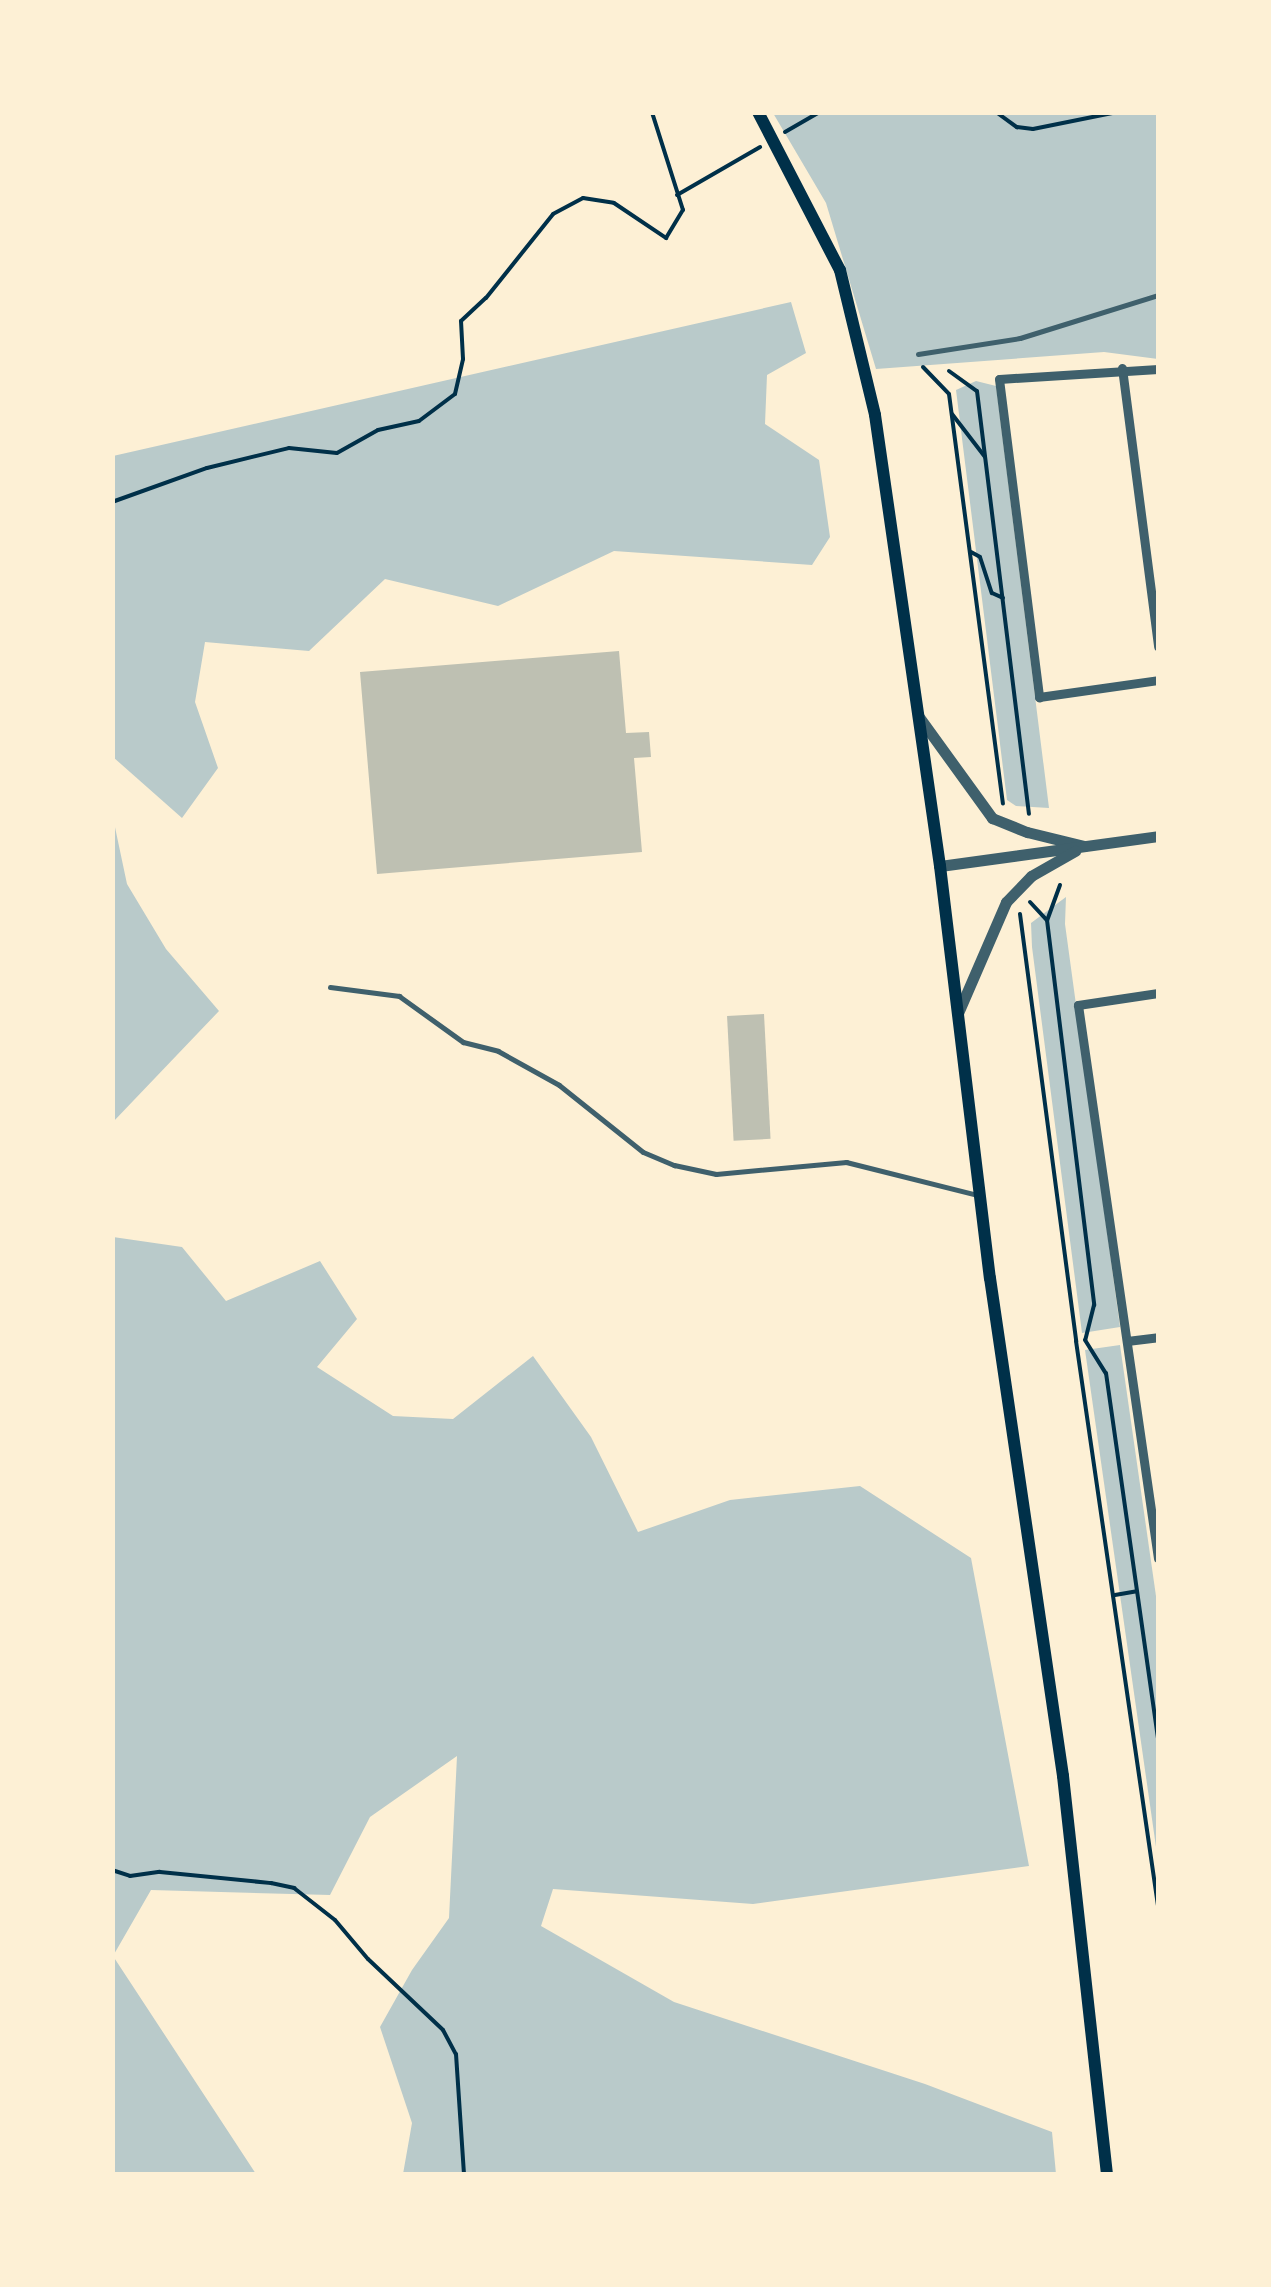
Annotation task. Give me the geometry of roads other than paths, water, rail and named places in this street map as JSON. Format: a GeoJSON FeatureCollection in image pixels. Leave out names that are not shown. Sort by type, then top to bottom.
{"type":"FeatureCollection","features":[{"type":"Feature","properties":{"kind":"main road"},"geometry":{"type":"LineString","coordinates":[[758,113],[840,270],[859,338],[874,416],[940,866],[980,1195],[1063,1776],[1107,2174]]}},
{"type":"Feature","properties":{"kind":"street"},"geometry":{"type":"LineString","coordinates":[[1158,369],[1122,368],[999,380],[1039,697],[1158,680]]}},
{"type":"Feature","properties":{"kind":"street"},"geometry":{"type":"LineString","coordinates":[[1122,368],[1158,646]]}},
{"type":"Feature","properties":{"kind":"street"},"geometry":{"type":"LineString","coordinates":[[918,714],[992,818],[1027,832],[1084,846]]}},
{"type":"Feature","properties":{"kind":"street"},"geometry":{"type":"LineString","coordinates":[[940,866],[1158,836]]}},
{"type":"Feature","properties":{"kind":"street"},"geometry":{"type":"LineString","coordinates":[[958,1013],[1006,902],[1031,876],[1084,846]]}},
{"type":"Feature","properties":{"kind":"street"},"geometry":{"type":"LineString","coordinates":[[1158,993],[1078,1005],[1158,1558]]}},
{"type":"Feature","properties":{"kind":"street"},"geometry":{"type":"LineString","coordinates":[[1127,1341],[1158,1337]]}},
{"type":"Feature","properties":{"kind":"lane"},"geometry":{"type":"LineString","coordinates":[[918,354],[1020,338],[1158,295]]}},
{"type":"Feature","properties":{"kind":"lane"},"geometry":{"type":"LineString","coordinates":[[330,987],[399,996],[463,1042],[498,1051],[558,1085],[643,1152],[674,1165],[716,1174],[846,1162],[980,1195]]}}]}
